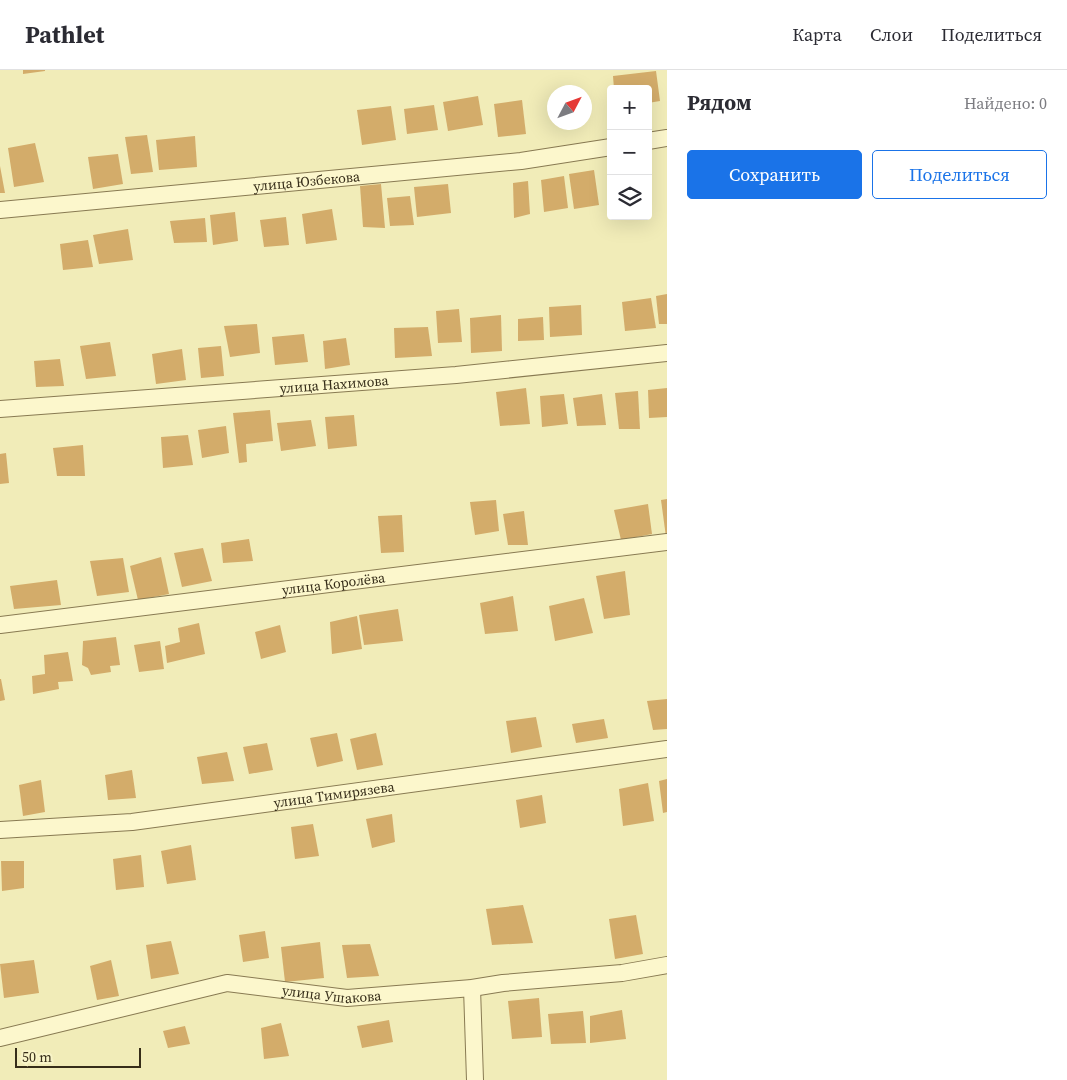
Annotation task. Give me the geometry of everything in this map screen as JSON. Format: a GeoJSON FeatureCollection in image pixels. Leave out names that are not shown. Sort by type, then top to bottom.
{"type":"FeatureCollection","features":[{"type":"Feature","properties":{"kind":"street"},"geometry":{"type":"LineString","coordinates":[[652,140],[667,138]]}},
{"type":"Feature","properties":{"kind":"street","name":"улица Юзбекова"},"geometry":{"type":"LineString","coordinates":[[0,210],[521,161],[607,148]]}},
{"type":"Feature","properties":{"kind":"street","name":"улица Нахимова"},"geometry":{"type":"LineString","coordinates":[[0,409],[456,375],[667,353]]}},
{"type":"Feature","properties":{"kind":"street","name":"улица Королёва"},"geometry":{"type":"LineString","coordinates":[[0,626],[667,542]]}},
{"type":"Feature","properties":{"kind":"street","name":"улица Тимирязева"},"geometry":{"type":"LineString","coordinates":[[0,830],[132,822],[667,749]]}},
{"type":"Feature","properties":{"kind":"street","name":"улица Ушакова"},"geometry":{"type":"LineString","coordinates":[[0,1038],[227,982],[347,998],[472,988],[503,983],[622,972],[667,965]]}},
{"type":"Feature","properties":{"kind":"street"},"geometry":{"type":"LineString","coordinates":[[472,988],[476,1080]]}},
{"type":"Feature","properties":{"kind":"building"},"geometry":{"type":"Polygon","coordinates":[[[23,70],[45,70],[45,71],[23,74],[23,70]]]}},
{"type":"Feature","properties":{"kind":"building"},"geometry":{"type":"Polygon","coordinates":[[[656,71],[660,101],[652,102],[652,85],[614,85],[613,76],[656,71]]]}},
{"type":"Feature","properties":{"kind":"building"},"geometry":{"type":"Polygon","coordinates":[[[478,96],[483,125],[448,131],[443,102],[478,96]]]}},
{"type":"Feature","properties":{"kind":"building"},"geometry":{"type":"Polygon","coordinates":[[[522,100],[526,134],[498,137],[494,104],[522,100]]]}},
{"type":"Feature","properties":{"kind":"building"},"geometry":{"type":"Polygon","coordinates":[[[434,105],[438,130],[407,134],[404,109],[434,105]]]}},
{"type":"Feature","properties":{"kind":"building"},"geometry":{"type":"Polygon","coordinates":[[[391,106],[396,140],[362,145],[357,110],[391,106]]]}},
{"type":"Feature","properties":{"kind":"building"},"geometry":{"type":"Polygon","coordinates":[[[147,135],[153,172],[131,174],[125,137],[147,135]]]}},
{"type":"Feature","properties":{"kind":"building"},"geometry":{"type":"Polygon","coordinates":[[[195,136],[197,167],[159,170],[156,140],[195,136]]]}},
{"type":"Feature","properties":{"kind":"building"},"geometry":{"type":"Polygon","coordinates":[[[35,143],[44,182],[14,187],[8,148],[35,143]]]}},
{"type":"Feature","properties":{"kind":"building"},"geometry":{"type":"Polygon","coordinates":[[[118,154],[123,184],[93,189],[88,157],[118,154]]]}},
{"type":"Feature","properties":{"kind":"building"},"geometry":{"type":"Polygon","coordinates":[[[0,166],[5,193],[0,193],[0,166]]]}},
{"type":"Feature","properties":{"kind":"building"},"geometry":{"type":"Polygon","coordinates":[[[594,170],[599,205],[574,209],[569,174],[594,170]]]}},
{"type":"Feature","properties":{"kind":"building"},"geometry":{"type":"Polygon","coordinates":[[[564,176],[568,208],[544,212],[541,180],[564,176]]]}},
{"type":"Feature","properties":{"kind":"building"},"geometry":{"type":"Polygon","coordinates":[[[528,181],[530,214],[514,218],[513,183],[528,181]]]}},
{"type":"Feature","properties":{"kind":"building"},"geometry":{"type":"Polygon","coordinates":[[[381,184],[385,228],[363,227],[360,186],[381,184]]]}},
{"type":"Feature","properties":{"kind":"building"},"geometry":{"type":"Polygon","coordinates":[[[448,184],[451,213],[417,217],[414,187],[448,184]]]}},
{"type":"Feature","properties":{"kind":"building"},"geometry":{"type":"Polygon","coordinates":[[[410,196],[414,225],[390,226],[387,198],[410,196]]]}},
{"type":"Feature","properties":{"kind":"building"},"geometry":{"type":"Polygon","coordinates":[[[332,209],[337,240],[306,244],[302,214],[332,209]]]}},
{"type":"Feature","properties":{"kind":"building"},"geometry":{"type":"Polygon","coordinates":[[[235,212],[238,241],[213,245],[210,215],[235,212]]]}},
{"type":"Feature","properties":{"kind":"building"},"geometry":{"type":"Polygon","coordinates":[[[286,217],[289,245],[264,247],[260,220],[286,217]]]}},
{"type":"Feature","properties":{"kind":"building"},"geometry":{"type":"Polygon","coordinates":[[[205,218],[207,242],[174,243],[170,221],[205,218]]]}},
{"type":"Feature","properties":{"kind":"building"},"geometry":{"type":"Polygon","coordinates":[[[128,229],[133,260],[99,264],[93,235],[128,229]]]}},
{"type":"Feature","properties":{"kind":"building"},"geometry":{"type":"Polygon","coordinates":[[[88,240],[93,267],[63,270],[60,244],[88,240]]]}},
{"type":"Feature","properties":{"kind":"building"},"geometry":{"type":"Polygon","coordinates":[[[667,294],[667,324],[659,324],[656,296],[667,294]]]}},
{"type":"Feature","properties":{"kind":"building"},"geometry":{"type":"Polygon","coordinates":[[[651,298],[656,328],[625,331],[622,302],[651,298]]]}},
{"type":"Feature","properties":{"kind":"building"},"geometry":{"type":"Polygon","coordinates":[[[581,305],[582,335],[550,337],[549,307],[581,305]]]}},
{"type":"Feature","properties":{"kind":"building"},"geometry":{"type":"Polygon","coordinates":[[[459,309],[462,342],[438,343],[436,311],[459,309]]]}},
{"type":"Feature","properties":{"kind":"building"},"geometry":{"type":"Polygon","coordinates":[[[501,315],[502,351],[471,353],[470,318],[501,315]]]}},
{"type":"Feature","properties":{"kind":"building"},"geometry":{"type":"Polygon","coordinates":[[[543,317],[544,340],[518,341],[518,319],[543,317]]]}},
{"type":"Feature","properties":{"kind":"building"},"geometry":{"type":"Polygon","coordinates":[[[257,324],[260,353],[230,357],[224,326],[257,324]]]}},
{"type":"Feature","properties":{"kind":"building"},"geometry":{"type":"Polygon","coordinates":[[[428,327],[432,356],[395,358],[394,328],[428,327]]]}},
{"type":"Feature","properties":{"kind":"building"},"geometry":{"type":"Polygon","coordinates":[[[304,334],[308,362],[275,365],[272,337],[304,334]]]}},
{"type":"Feature","properties":{"kind":"building"},"geometry":{"type":"Polygon","coordinates":[[[346,338],[350,365],[325,369],[323,341],[346,338]]]}},
{"type":"Feature","properties":{"kind":"building"},"geometry":{"type":"Polygon","coordinates":[[[110,342],[116,376],[86,379],[80,346],[110,342]]]}},
{"type":"Feature","properties":{"kind":"building"},"geometry":{"type":"Polygon","coordinates":[[[221,346],[224,376],[201,378],[198,348],[221,346]]]}},
{"type":"Feature","properties":{"kind":"building"},"geometry":{"type":"Polygon","coordinates":[[[182,349],[186,380],[156,384],[152,354],[182,349]]]}},
{"type":"Feature","properties":{"kind":"building"},"geometry":{"type":"Polygon","coordinates":[[[60,359],[64,386],[36,387],[34,361],[60,359]]]}},
{"type":"Feature","properties":{"kind":"building"},"geometry":{"type":"Polygon","coordinates":[[[526,388],[530,424],[500,426],[496,392],[526,388]]]}},
{"type":"Feature","properties":{"kind":"building"},"geometry":{"type":"Polygon","coordinates":[[[667,388],[667,417],[649,418],[648,390],[667,388]]]}},
{"type":"Feature","properties":{"kind":"building"},"geometry":{"type":"Polygon","coordinates":[[[638,391],[640,429],[619,429],[615,393],[638,391]]]}},
{"type":"Feature","properties":{"kind":"building"},"geometry":{"type":"Polygon","coordinates":[[[564,394],[568,424],[542,427],[540,396],[564,394]]]}},
{"type":"Feature","properties":{"kind":"building"},"geometry":{"type":"Polygon","coordinates":[[[602,394],[606,425],[577,426],[573,398],[602,394]]]}},
{"type":"Feature","properties":{"kind":"building"},"geometry":{"type":"Polygon","coordinates":[[[270,410],[273,441],[246,444],[247,462],[239,463],[233,413],[270,410]]]}},
{"type":"Feature","properties":{"kind":"building"},"geometry":{"type":"Polygon","coordinates":[[[354,415],[357,446],[328,449],[325,417],[354,415]]]}},
{"type":"Feature","properties":{"kind":"building"},"geometry":{"type":"Polygon","coordinates":[[[311,420],[316,446],[281,451],[277,423],[311,420]]]}},
{"type":"Feature","properties":{"kind":"building"},"geometry":{"type":"Polygon","coordinates":[[[226,426],[229,453],[202,458],[198,430],[226,426]]]}},
{"type":"Feature","properties":{"kind":"building"},"geometry":{"type":"Polygon","coordinates":[[[188,435],[193,465],[163,468],[161,437],[188,435]]]}},
{"type":"Feature","properties":{"kind":"building"},"geometry":{"type":"Polygon","coordinates":[[[83,445],[85,476],[57,476],[53,448],[83,445]]]}},
{"type":"Feature","properties":{"kind":"building"},"geometry":{"type":"Polygon","coordinates":[[[6,453],[9,483],[0,484],[0,454],[6,453]]]}},
{"type":"Feature","properties":{"kind":"building"},"geometry":{"type":"Polygon","coordinates":[[[667,499],[667,537],[666,537],[661,500],[667,499]]]}},
{"type":"Feature","properties":{"kind":"building"},"geometry":{"type":"Polygon","coordinates":[[[496,500],[499,531],[475,535],[470,502],[496,500]]]}},
{"type":"Feature","properties":{"kind":"building"},"geometry":{"type":"Polygon","coordinates":[[[648,504],[652,534],[621,540],[614,510],[648,504]]]}},
{"type":"Feature","properties":{"kind":"building"},"geometry":{"type":"Polygon","coordinates":[[[524,511],[528,545],[508,545],[503,514],[524,511]]]}},
{"type":"Feature","properties":{"kind":"building"},"geometry":{"type":"Polygon","coordinates":[[[402,515],[404,552],[381,553],[378,516],[402,515]]]}},
{"type":"Feature","properties":{"kind":"building"},"geometry":{"type":"Polygon","coordinates":[[[249,539],[253,561],[223,563],[221,543],[249,539]]]}},
{"type":"Feature","properties":{"kind":"building"},"geometry":{"type":"Polygon","coordinates":[[[203,548],[212,581],[182,587],[174,553],[203,548]]]}},
{"type":"Feature","properties":{"kind":"building"},"geometry":{"type":"Polygon","coordinates":[[[161,557],[169,594],[138,600],[130,566],[161,557]]]}},
{"type":"Feature","properties":{"kind":"building"},"geometry":{"type":"Polygon","coordinates":[[[123,558],[129,592],[97,596],[90,561],[123,558]]]}},
{"type":"Feature","properties":{"kind":"building"},"geometry":{"type":"Polygon","coordinates":[[[625,571],[630,615],[604,619],[596,576],[625,571]]]}},
{"type":"Feature","properties":{"kind":"building"},"geometry":{"type":"Polygon","coordinates":[[[57,580],[61,605],[14,609],[10,586],[57,580]]]}},
{"type":"Feature","properties":{"kind":"building"},"geometry":{"type":"Polygon","coordinates":[[[513,596],[518,631],[485,634],[480,603],[513,596]]]}},
{"type":"Feature","properties":{"kind":"building"},"geometry":{"type":"Polygon","coordinates":[[[584,598],[593,633],[555,641],[549,606],[584,598]]]}},
{"type":"Feature","properties":{"kind":"building"},"geometry":{"type":"Polygon","coordinates":[[[398,609],[403,641],[364,645],[359,615],[398,609]]]}},
{"type":"Feature","properties":{"kind":"building"},"geometry":{"type":"Polygon","coordinates":[[[357,616],[362,649],[332,654],[330,622],[357,616]]]}},
{"type":"Feature","properties":{"kind":"building"},"geometry":{"type":"Polygon","coordinates":[[[199,623],[205,654],[167,663],[165,646],[180,642],[178,628],[199,623]]]}},
{"type":"Feature","properties":{"kind":"building"},"geometry":{"type":"Polygon","coordinates":[[[280,625],[286,652],[261,659],[255,632],[280,625]]]}},
{"type":"Feature","properties":{"kind":"building"},"geometry":{"type":"Polygon","coordinates":[[[116,637],[120,665],[110,666],[111,672],[91,675],[88,668],[82,665],[83,641],[116,637]]]}},
{"type":"Feature","properties":{"kind":"building"},"geometry":{"type":"Polygon","coordinates":[[[160,641],[164,669],[139,672],[134,645],[160,641]]]}},
{"type":"Feature","properties":{"kind":"building"},"geometry":{"type":"Polygon","coordinates":[[[68,652],[73,681],[58,682],[59,689],[33,694],[32,676],[45,674],[44,655],[68,652]]]}},
{"type":"Feature","properties":{"kind":"building"},"geometry":{"type":"Polygon","coordinates":[[[0,679],[5,700],[0,701],[0,679]]]}},
{"type":"Feature","properties":{"kind":"building"},"geometry":{"type":"Polygon","coordinates":[[[667,699],[667,729],[653,730],[647,701],[667,699]]]}},
{"type":"Feature","properties":{"kind":"building"},"geometry":{"type":"Polygon","coordinates":[[[536,717],[542,747],[511,753],[506,721],[536,717]]]}},
{"type":"Feature","properties":{"kind":"building"},"geometry":{"type":"Polygon","coordinates":[[[604,719],[608,738],[576,743],[572,724],[604,719]]]}},
{"type":"Feature","properties":{"kind":"building"},"geometry":{"type":"Polygon","coordinates":[[[337,733],[343,761],[317,767],[310,738],[337,733]]]}},
{"type":"Feature","properties":{"kind":"building"},"geometry":{"type":"Polygon","coordinates":[[[376,733],[383,765],[357,770],[350,739],[376,733]]]}},
{"type":"Feature","properties":{"kind":"building"},"geometry":{"type":"Polygon","coordinates":[[[267,743],[273,770],[249,774],[243,747],[267,743]]]}},
{"type":"Feature","properties":{"kind":"building"},"geometry":{"type":"Polygon","coordinates":[[[227,752],[234,781],[202,784],[197,757],[227,752]]]}},
{"type":"Feature","properties":{"kind":"building"},"geometry":{"type":"Polygon","coordinates":[[[132,770],[136,798],[108,800],[105,775],[132,770]]]}},
{"type":"Feature","properties":{"kind":"building"},"geometry":{"type":"Polygon","coordinates":[[[667,779],[667,812],[663,813],[659,781],[667,779]]]}},
{"type":"Feature","properties":{"kind":"building"},"geometry":{"type":"Polygon","coordinates":[[[41,780],[45,812],[23,816],[19,785],[41,780]]]}},
{"type":"Feature","properties":{"kind":"building"},"geometry":{"type":"Polygon","coordinates":[[[648,783],[654,821],[623,826],[619,789],[648,783]]]}},
{"type":"Feature","properties":{"kind":"building"},"geometry":{"type":"Polygon","coordinates":[[[542,795],[546,823],[520,828],[516,800],[542,795]]]}},
{"type":"Feature","properties":{"kind":"building"},"geometry":{"type":"Polygon","coordinates":[[[392,814],[395,842],[372,848],[366,819],[392,814]]]}},
{"type":"Feature","properties":{"kind":"building"},"geometry":{"type":"Polygon","coordinates":[[[313,824],[319,856],[295,859],[291,827],[313,824]]]}},
{"type":"Feature","properties":{"kind":"building"},"geometry":{"type":"Polygon","coordinates":[[[191,845],[196,880],[167,884],[161,851],[191,845]]]}},
{"type":"Feature","properties":{"kind":"building"},"geometry":{"type":"Polygon","coordinates":[[[141,855],[144,887],[116,890],[113,859],[141,855]]]}},
{"type":"Feature","properties":{"kind":"building"},"geometry":{"type":"Polygon","coordinates":[[[1,861],[24,861],[24,888],[2,891],[1,861]]]}},
{"type":"Feature","properties":{"kind":"building"},"geometry":{"type":"Polygon","coordinates":[[[523,905],[533,943],[492,945],[486,909],[523,905]]]}},
{"type":"Feature","properties":{"kind":"building"},"geometry":{"type":"Polygon","coordinates":[[[636,915],[643,954],[615,959],[609,919],[636,915]]]}},
{"type":"Feature","properties":{"kind":"building"},"geometry":{"type":"Polygon","coordinates":[[[265,931],[269,958],[243,962],[239,935],[265,931]]]}},
{"type":"Feature","properties":{"kind":"building"},"geometry":{"type":"Polygon","coordinates":[[[171,941],[179,974],[151,979],[146,945],[171,941]]]}},
{"type":"Feature","properties":{"kind":"building"},"geometry":{"type":"Polygon","coordinates":[[[320,942],[324,978],[285,982],[281,947],[320,942]]]}},
{"type":"Feature","properties":{"kind":"building"},"geometry":{"type":"Polygon","coordinates":[[[370,944],[379,976],[347,978],[342,945],[370,944]]]}},
{"type":"Feature","properties":{"kind":"building"},"geometry":{"type":"Polygon","coordinates":[[[34,960],[39,993],[4,998],[0,964],[34,960]]]}},
{"type":"Feature","properties":{"kind":"building"},"geometry":{"type":"Polygon","coordinates":[[[111,960],[119,996],[97,1000],[90,966],[111,960]]]}},
{"type":"Feature","properties":{"kind":"building"},"geometry":{"type":"Polygon","coordinates":[[[539,998],[542,1037],[512,1039],[508,1001],[539,998]]]}},
{"type":"Feature","properties":{"kind":"building"},"geometry":{"type":"Polygon","coordinates":[[[622,1010],[626,1039],[590,1043],[590,1016],[622,1010]]]}},
{"type":"Feature","properties":{"kind":"building"},"geometry":{"type":"Polygon","coordinates":[[[583,1011],[586,1043],[551,1044],[548,1014],[583,1011]]]}},
{"type":"Feature","properties":{"kind":"building"},"geometry":{"type":"Polygon","coordinates":[[[389,1020],[393,1042],[362,1048],[357,1026],[389,1020]]]}},
{"type":"Feature","properties":{"kind":"building"},"geometry":{"type":"Polygon","coordinates":[[[281,1023],[289,1056],[264,1059],[261,1028],[281,1023]]]}},
{"type":"Feature","properties":{"kind":"building"},"geometry":{"type":"Polygon","coordinates":[[[185,1026],[190,1044],[168,1048],[163,1031],[185,1026]]]}}]}
